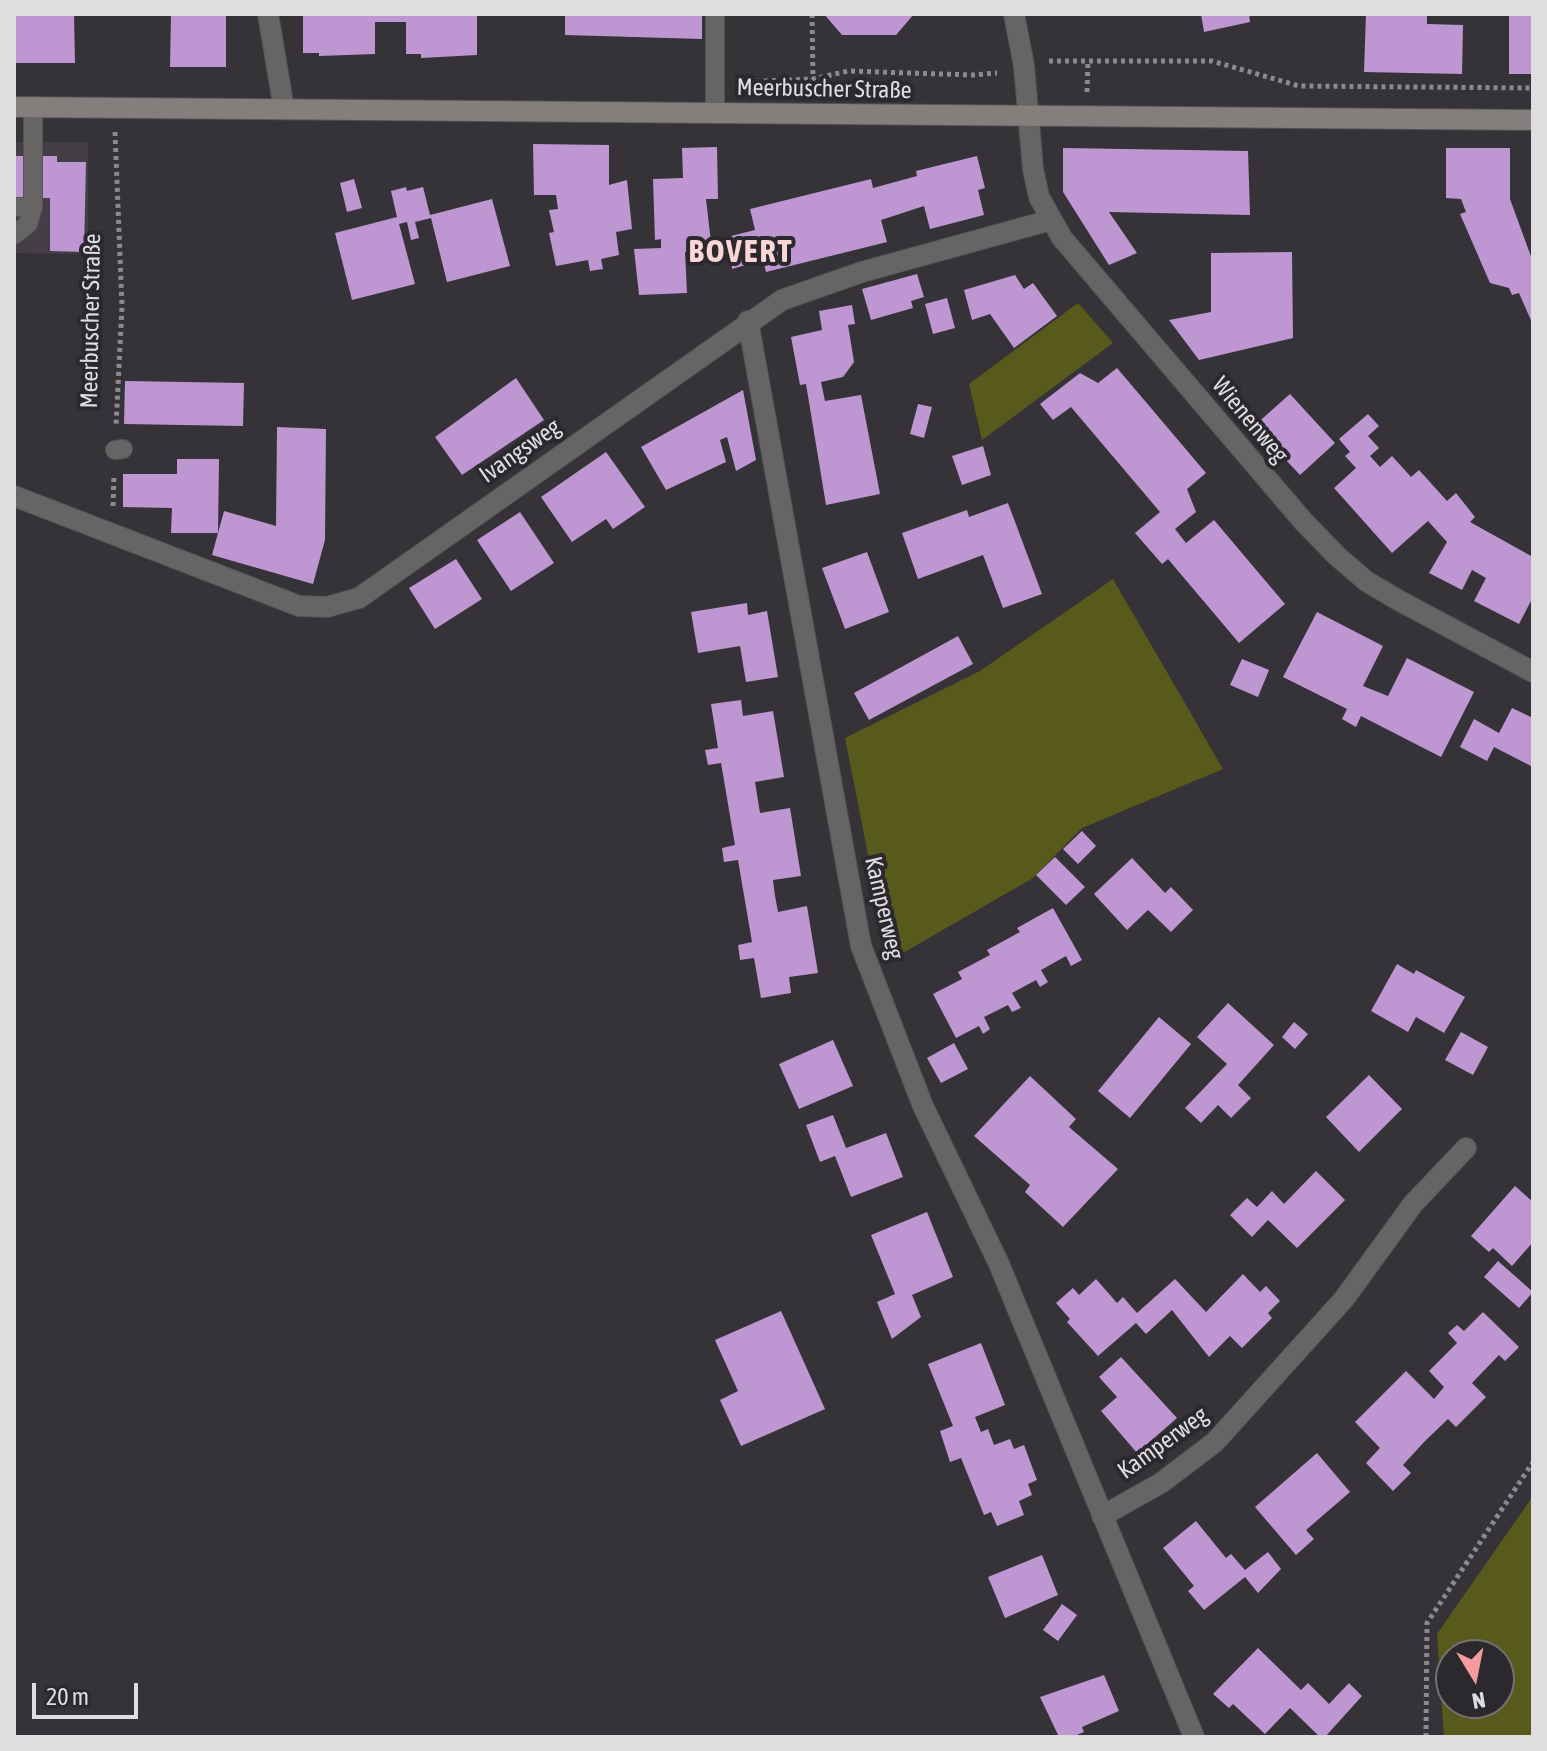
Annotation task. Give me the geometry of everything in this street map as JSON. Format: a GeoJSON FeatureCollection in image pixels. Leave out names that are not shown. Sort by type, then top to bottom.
{"type":"FeatureCollection","features":[{"type":"Feature","properties":{"kind":"main road","name":"Meerbuscher Straße"},"geometry":{"type":"LineString","coordinates":[[23,107],[1533,120]]}},
{"type":"Feature","properties":{"kind":"street"},"geometry":{"type":"LineString","coordinates":[[268,14],[284,109]]}},
{"type":"Feature","properties":{"kind":"street","name":"Wienenweg"},"geometry":{"type":"LineString","coordinates":[[1014,14],[1024,66],[1033,169],[1039,197],[1062,238],[1293,510],[1337,556],[1366,581],[1398,600],[1533,672]]}},
{"type":"Feature","properties":{"kind":"street","name":"Ivangsweg"},"geometry":{"type":"LineString","coordinates":[[14,496],[299,606],[327,607],[359,598],[748,321],[782,300],[815,286],[1051,220]]}},
{"type":"Feature","properties":{"kind":"street","name":"Kamperweg"},"geometry":{"type":"LineString","coordinates":[[748,321],[861,946],[923,1106],[999,1264],[1194,1737]]}},
{"type":"Feature","properties":{"kind":"street","name":"Kamperweg"},"geometry":{"type":"LineString","coordinates":[[1102,1516],[1161,1483],[1215,1442],[1324,1322],[1413,1204],[1466,1148]]}},
{"type":"Feature","properties":{"kind":"lane"},"geometry":{"type":"LineString","coordinates":[[715,14],[715,113]]}},
{"type":"Feature","properties":{"kind":"lane"},"geometry":{"type":"LineString","coordinates":[[14,235],[28,224],[23,207],[23,107]]}},
{"type":"Feature","properties":{"kind":"path"},"geometry":{"type":"LineString","coordinates":[[812,14],[813,79]]}},
{"type":"Feature","properties":{"kind":"path"},"geometry":{"type":"LineString","coordinates":[[715,83],[813,79],[848,71],[986,76],[1052,60],[1212,61],[1299,86],[1533,88]]}},
{"type":"Feature","properties":{"kind":"path","name":"Meerbuscher Straße"},"geometry":{"type":"LineString","coordinates":[[112,536],[119,450],[122,306],[114,107]]}},
{"type":"Feature","properties":{"kind":"path"},"geometry":{"type":"LineString","coordinates":[[1426,1737],[1427,1623],[1533,1462]]}},
{"type":"Feature","properties":{"kind":"shaded area"},"geometry":{"type":"Polygon","coordinates":[[[14,142],[88,142],[88,254],[14,253],[14,142]]]}},
{"type":"Feature","properties":{"kind":"shaded area"},"geometry":{"type":"Polygon","coordinates":[[[1078,303],[1113,343],[982,440],[969,384],[1078,303]]]}},
{"type":"Feature","properties":{"kind":"shaded area"},"geometry":{"type":"Polygon","coordinates":[[[1113,579],[1223,769],[1082,828],[1033,878],[889,961],[845,738],[980,671],[1113,579]]]}},
{"type":"Feature","properties":{"kind":"shaded area"},"geometry":{"type":"Polygon","coordinates":[[[1533,1496],[1533,1737],[1444,1737],[1443,1719],[1515,1719],[1515,1639],[1437,1639],[1437,1634],[1533,1496]]]}},
{"type":"Feature","properties":{"kind":"building"},"geometry":{"type":"Polygon","coordinates":[[[14,14],[74,14],[75,63],[14,63],[14,14]]]}},
{"type":"Feature","properties":{"kind":"building"},"geometry":{"type":"Polygon","coordinates":[[[171,14],[226,14],[226,67],[170,67],[171,14]]]}},
{"type":"Feature","properties":{"kind":"building"},"geometry":{"type":"Polygon","coordinates":[[[303,14],[477,14],[477,55],[421,58],[421,54],[406,54],[406,22],[375,22],[375,54],[319,56],[319,53],[303,53],[303,14]]]}},
{"type":"Feature","properties":{"kind":"building"},"geometry":{"type":"Polygon","coordinates":[[[565,14],[702,14],[702,39],[565,35],[565,14]]]}},
{"type":"Feature","properties":{"kind":"building"},"geometry":{"type":"Polygon","coordinates":[[[824,14],[914,14],[896,35],[842,35],[824,14]]]}},
{"type":"Feature","properties":{"kind":"building"},"geometry":{"type":"Polygon","coordinates":[[[1201,14],[1249,14],[1250,22],[1204,32],[1201,14]]]}},
{"type":"Feature","properties":{"kind":"building"},"geometry":{"type":"Polygon","coordinates":[[[1366,14],[1427,15],[1427,24],[1463,25],[1462,74],[1364,72],[1366,14]]]}},
{"type":"Feature","properties":{"kind":"building"},"geometry":{"type":"Polygon","coordinates":[[[1509,14],[1533,14],[1533,74],[1509,74],[1509,14]]]}},
{"type":"Feature","properties":{"kind":"building"},"geometry":{"type":"Polygon","coordinates":[[[533,144],[609,145],[609,185],[627,180],[632,229],[616,232],[619,255],[601,259],[603,269],[590,271],[588,260],[556,266],[549,233],[554,232],[549,210],[558,209],[556,195],[534,195],[533,144]]]}},
{"type":"Feature","properties":{"kind":"building"},"geometry":{"type":"Polygon","coordinates":[[[717,147],[718,199],[706,199],[712,251],[685,252],[687,293],[639,295],[634,249],[661,248],[661,239],[655,240],[653,179],[683,178],[682,148],[717,147]]]}},
{"type":"Feature","properties":{"kind":"building"},"geometry":{"type":"Polygon","coordinates":[[[1063,148],[1248,151],[1250,215],[1109,212],[1137,253],[1109,265],[1063,192],[1063,148]]]}},
{"type":"Feature","properties":{"kind":"building"},"geometry":{"type":"Polygon","coordinates":[[[1446,148],[1510,148],[1510,199],[1533,262],[1533,325],[1519,293],[1512,295],[1509,288],[1490,283],[1460,214],[1466,212],[1461,199],[1446,198],[1446,148]]]}},
{"type":"Feature","properties":{"kind":"building"},"geometry":{"type":"Polygon","coordinates":[[[14,156],[57,156],[57,162],[86,162],[84,252],[50,251],[50,198],[14,198],[14,156]]]}},
{"type":"Feature","properties":{"kind":"building"},"geometry":{"type":"Polygon","coordinates":[[[977,156],[985,188],[978,190],[984,215],[930,229],[924,206],[881,220],[887,242],[766,272],[763,260],[732,269],[731,236],[755,230],[750,209],[871,179],[873,188],[917,176],[916,171],[977,156]]]}},
{"type":"Feature","properties":{"kind":"building"},"geometry":{"type":"Polygon","coordinates":[[[354,179],[362,208],[347,212],[340,183],[354,179]]]}},
{"type":"Feature","properties":{"kind":"building"},"geometry":{"type":"Polygon","coordinates":[[[406,187],[407,191],[423,187],[430,215],[492,199],[510,266],[447,282],[431,218],[415,222],[419,238],[411,240],[407,222],[399,224],[415,284],[352,300],[335,233],[397,217],[391,191],[406,187]]]}},
{"type":"Feature","properties":{"kind":"building"},"geometry":{"type":"Polygon","coordinates":[[[1292,252],[1293,338],[1199,360],[1169,320],[1211,312],[1211,253],[1292,252]]]}},
{"type":"Feature","properties":{"kind":"building"},"geometry":{"type":"Polygon","coordinates":[[[917,274],[924,297],[911,301],[913,308],[871,320],[862,289],[917,274]]]}},
{"type":"Feature","properties":{"kind":"building"},"geometry":{"type":"Polygon","coordinates":[[[1015,275],[1024,289],[1033,283],[1057,316],[1014,348],[990,314],[972,320],[964,290],[1015,275]]]}},
{"type":"Feature","properties":{"kind":"building"},"geometry":{"type":"Polygon","coordinates":[[[947,298],[955,328],[933,334],[925,304],[947,298]]]}},
{"type":"Feature","properties":{"kind":"building"},"geometry":{"type":"Polygon","coordinates":[[[852,305],[855,324],[848,325],[854,362],[843,377],[821,382],[825,401],[861,395],[880,494],[826,505],[806,384],[800,385],[791,337],[822,330],[819,311],[852,305]]]}},
{"type":"Feature","properties":{"kind":"building"},"geometry":{"type":"Polygon","coordinates":[[[1117,368],[1206,473],[1187,489],[1196,512],[1175,529],[1186,543],[1214,520],[1285,604],[1239,643],[1168,559],[1162,564],[1135,533],[1160,512],[1071,407],[1053,420],[1040,404],[1080,373],[1098,383],[1117,368]]]}},
{"type":"Feature","properties":{"kind":"building"},"geometry":{"type":"Polygon","coordinates":[[[516,378],[544,420],[462,475],[435,437],[516,378]]]}},
{"type":"Feature","properties":{"kind":"building"},"geometry":{"type":"Polygon","coordinates":[[[125,381],[244,383],[243,426],[124,424],[125,381]]]}},
{"type":"Feature","properties":{"kind":"building"},"geometry":{"type":"Polygon","coordinates":[[[743,390],[756,460],[736,471],[727,437],[720,440],[726,462],[666,490],[641,447],[743,390]]]}},
{"type":"Feature","properties":{"kind":"building"},"geometry":{"type":"Polygon","coordinates":[[[1290,394],[1335,443],[1300,475],[1254,426],[1290,394]]]}},
{"type":"Feature","properties":{"kind":"building"},"geometry":{"type":"Polygon","coordinates":[[[918,404],[932,407],[924,438],[910,434],[918,404]]]}},
{"type":"Feature","properties":{"kind":"building"},"geometry":{"type":"Polygon","coordinates":[[[1368,414],[1379,426],[1368,436],[1379,448],[1370,456],[1380,467],[1392,456],[1411,477],[1419,470],[1447,501],[1456,493],[1475,517],[1470,522],[1533,557],[1533,597],[1519,624],[1474,601],[1486,578],[1472,570],[1462,590],[1429,573],[1447,542],[1428,521],[1392,553],[1334,488],[1356,468],[1345,456],[1350,452],[1339,439],[1368,414]]]}},
{"type":"Feature","properties":{"kind":"building"},"geometry":{"type":"Polygon","coordinates":[[[277,427],[326,429],[325,540],[313,584],[212,555],[224,511],[276,526],[277,427]]]}},
{"type":"Feature","properties":{"kind":"building"},"geometry":{"type":"Polygon","coordinates":[[[983,446],[991,475],[962,485],[952,456],[983,446]]]}},
{"type":"Feature","properties":{"kind":"building"},"geometry":{"type":"Polygon","coordinates":[[[606,452],[645,507],[613,529],[606,519],[572,542],[541,497],[606,452]]]}},
{"type":"Feature","properties":{"kind":"building"},"geometry":{"type":"Polygon","coordinates":[[[177,459],[219,459],[218,533],[171,533],[172,508],[123,507],[123,474],[177,474],[177,459]]]}},
{"type":"Feature","properties":{"kind":"building"},"geometry":{"type":"Polygon","coordinates":[[[1008,503],[1042,594],[1003,608],[983,555],[918,579],[902,533],[967,510],[969,517],[1008,503]]]}},
{"type":"Feature","properties":{"kind":"building"},"geometry":{"type":"Polygon","coordinates":[[[520,512],[554,563],[511,591],[477,540],[520,512]]]}},
{"type":"Feature","properties":{"kind":"building"},"geometry":{"type":"Polygon","coordinates":[[[867,552],[889,612],[845,629],[822,568],[867,552]]]}},
{"type":"Feature","properties":{"kind":"building"},"geometry":{"type":"Polygon","coordinates":[[[456,559],[482,599],[435,629],[409,588],[456,559]]]}},
{"type":"Feature","properties":{"kind":"building"},"geometry":{"type":"Polygon","coordinates":[[[747,603],[748,615],[767,611],[778,677],[746,682],[740,646],[698,653],[691,612],[747,603]]]}},
{"type":"Feature","properties":{"kind":"building"},"geometry":{"type":"Polygon","coordinates":[[[1317,612],[1383,646],[1363,686],[1388,696],[1407,658],[1474,692],[1441,757],[1361,716],[1356,727],[1342,719],[1347,709],[1283,677],[1317,612]]]}},
{"type":"Feature","properties":{"kind":"building"},"geometry":{"type":"Polygon","coordinates":[[[958,636],[973,664],[869,720],[854,693],[958,636]]]}},
{"type":"Feature","properties":{"kind":"building"},"geometry":{"type":"Polygon","coordinates":[[[1242,659],[1269,670],[1258,697],[1230,685],[1242,659]]]}},
{"type":"Feature","properties":{"kind":"building"},"geometry":{"type":"Polygon","coordinates":[[[741,700],[743,716],[773,711],[784,777],[755,782],[760,813],[790,808],[801,876],[773,880],[775,896],[778,912],[807,906],[818,973],[789,977],[791,993],[761,998],[754,958],[740,960],[738,945],[752,942],[738,860],[724,862],[722,848],[735,845],[721,763],[708,765],[705,750],[718,748],[711,704],[741,700]]]}},
{"type":"Feature","properties":{"kind":"building"},"geometry":{"type":"Polygon","coordinates":[[[1512,708],[1533,718],[1533,767],[1494,747],[1487,761],[1460,747],[1474,719],[1499,733],[1512,708]]]}},
{"type":"Feature","properties":{"kind":"building"},"geometry":{"type":"Polygon","coordinates":[[[1082,831],[1096,846],[1078,864],[1063,849],[1082,831]]]}},
{"type":"Feature","properties":{"kind":"building"},"geometry":{"type":"Polygon","coordinates":[[[1055,857],[1085,887],[1066,905],[1036,875],[1055,857]]]}},
{"type":"Feature","properties":{"kind":"building"},"geometry":{"type":"Polygon","coordinates":[[[1132,858],[1165,893],[1171,887],[1193,910],[1171,932],[1148,910],[1127,930],[1094,894],[1132,858]]]}},
{"type":"Feature","properties":{"kind":"building"},"geometry":{"type":"Polygon","coordinates":[[[1053,908],[1082,960],[1071,966],[1066,956],[1041,970],[1048,982],[1040,987],[1036,980],[1012,993],[1021,1008],[1012,1012],[1008,1005],[984,1017],[990,1029],[983,1034],[979,1026],[956,1038],[933,994],[962,979],[958,972],[990,955],[987,950],[1020,932],[1017,928],[1053,908]]]}},
{"type":"Feature","properties":{"kind":"building"},"geometry":{"type":"Polygon","coordinates":[[[1397,964],[1414,974],[1416,970],[1465,997],[1444,1033],[1416,1017],[1408,1032],[1371,1011],[1397,964]]]}},
{"type":"Feature","properties":{"kind":"building"},"geometry":{"type":"Polygon","coordinates":[[[1228,1003],[1274,1045],[1238,1085],[1251,1098],[1231,1118],[1218,1105],[1201,1123],[1185,1108],[1227,1064],[1197,1037],[1228,1003]]]}},
{"type":"Feature","properties":{"kind":"building"},"geometry":{"type":"Polygon","coordinates":[[[1159,1017],[1191,1044],[1130,1118],[1098,1091],[1159,1017]]]}},
{"type":"Feature","properties":{"kind":"building"},"geometry":{"type":"Polygon","coordinates":[[[1294,1022],[1308,1034],[1295,1049],[1282,1037],[1294,1022]]]}},
{"type":"Feature","properties":{"kind":"building"},"geometry":{"type":"Polygon","coordinates":[[[1461,1032],[1488,1047],[1473,1075],[1445,1060],[1461,1032]]]}},
{"type":"Feature","properties":{"kind":"building"},"geometry":{"type":"Polygon","coordinates":[[[833,1040],[853,1086],[799,1109],[779,1064],[833,1040]]]}},
{"type":"Feature","properties":{"kind":"building"},"geometry":{"type":"Polygon","coordinates":[[[954,1043],[968,1069],[941,1083],[927,1058],[954,1043]]]}},
{"type":"Feature","properties":{"kind":"building"},"geometry":{"type":"Polygon","coordinates":[[[1369,1075],[1402,1109],[1359,1152],[1326,1117],[1369,1075]]]}},
{"type":"Feature","properties":{"kind":"building"},"geometry":{"type":"Polygon","coordinates":[[[1030,1076],[1076,1119],[1069,1127],[1118,1169],[1063,1227],[1025,1192],[1030,1185],[974,1136],[1030,1076]]]}},
{"type":"Feature","properties":{"kind":"building"},"geometry":{"type":"Polygon","coordinates":[[[833,1115],[846,1148],[886,1133],[903,1177],[851,1197],[835,1156],[820,1162],[806,1125],[833,1115]]]}},
{"type":"Feature","properties":{"kind":"building"},"geometry":{"type":"Polygon","coordinates":[[[1316,1171],[1345,1200],[1297,1248],[1268,1220],[1252,1237],[1230,1215],[1247,1198],[1257,1207],[1272,1191],[1284,1204],[1316,1171]]]}},
{"type":"Feature","properties":{"kind":"building"},"geometry":{"type":"Polygon","coordinates":[[[1515,1186],[1533,1202],[1533,1242],[1512,1266],[1493,1248],[1489,1252],[1471,1236],[1515,1186]]]}},
{"type":"Feature","properties":{"kind":"building"},"geometry":{"type":"Polygon","coordinates":[[[927,1212],[953,1277],[912,1295],[921,1317],[892,1339],[877,1302],[895,1294],[871,1235],[927,1212]]]}},
{"type":"Feature","properties":{"kind":"building"},"geometry":{"type":"Polygon","coordinates":[[[1498,1261],[1533,1292],[1519,1308],[1484,1277],[1498,1261]]]}},
{"type":"Feature","properties":{"kind":"building"},"geometry":{"type":"Polygon","coordinates":[[[1243,1274],[1260,1292],[1266,1286],[1280,1301],[1268,1313],[1272,1318],[1242,1348],[1230,1336],[1209,1357],[1172,1310],[1146,1334],[1136,1323],[1098,1356],[1067,1322],[1070,1319],[1056,1303],[1073,1288],[1079,1295],[1096,1279],[1117,1303],[1123,1297],[1137,1313],[1175,1279],[1206,1312],[1243,1274]]]}},
{"type":"Feature","properties":{"kind":"building"},"geometry":{"type":"Polygon","coordinates":[[[781,1311],[825,1409],[741,1446],[720,1400],[738,1391],[715,1340],[781,1311]]]}},
{"type":"Feature","properties":{"kind":"building"},"geometry":{"type":"Polygon","coordinates":[[[1483,1312],[1519,1347],[1505,1361],[1499,1355],[1472,1383],[1486,1397],[1456,1427],[1448,1419],[1424,1442],[1403,1465],[1411,1473],[1393,1491],[1366,1463],[1380,1448],[1355,1422],[1406,1371],[1434,1399],[1444,1387],[1429,1371],[1457,1343],[1448,1333],[1457,1325],[1464,1331],[1483,1312]]]}},
{"type":"Feature","properties":{"kind":"building"},"geometry":{"type":"Polygon","coordinates":[[[981,1343],[1005,1405],[975,1417],[981,1432],[988,1429],[994,1445],[1010,1439],[1014,1449],[1024,1445],[1037,1480],[1028,1484],[1032,1495],[1019,1501],[1024,1515],[997,1526],[991,1512],[984,1515],[961,1458],[950,1462],[940,1431],[953,1426],[928,1364],[981,1343]]]}},
{"type":"Feature","properties":{"kind":"building"},"geometry":{"type":"Polygon","coordinates":[[[1121,1357],[1177,1418],[1137,1453],[1101,1411],[1117,1397],[1099,1377],[1121,1357]]]}},
{"type":"Feature","properties":{"kind":"building"},"geometry":{"type":"Polygon","coordinates":[[[1317,1453],[1350,1492],[1306,1530],[1314,1539],[1296,1555],[1255,1507],[1317,1453]]]}},
{"type":"Feature","properties":{"kind":"building"},"geometry":{"type":"Polygon","coordinates":[[[1196,1521],[1226,1558],[1231,1554],[1245,1570],[1268,1552],[1281,1569],[1258,1593],[1245,1577],[1204,1610],[1188,1591],[1194,1586],[1163,1548],[1196,1521]]]}},
{"type":"Feature","properties":{"kind":"building"},"geometry":{"type":"Polygon","coordinates":[[[1042,1555],[1058,1595],[1005,1618],[988,1577],[1042,1555]]]}},
{"type":"Feature","properties":{"kind":"building"},"geometry":{"type":"Polygon","coordinates":[[[1062,1604],[1077,1615],[1058,1641],[1043,1630],[1062,1604]]]}},
{"type":"Feature","properties":{"kind":"building"},"geometry":{"type":"Polygon","coordinates":[[[1258,1648],[1301,1690],[1308,1683],[1329,1704],[1349,1683],[1362,1696],[1325,1737],[1320,1737],[1290,1708],[1265,1734],[1233,1704],[1229,1708],[1213,1694],[1258,1648]]]}},
{"type":"Feature","properties":{"kind":"building"},"geometry":{"type":"Polygon","coordinates":[[[1104,1675],[1119,1711],[1082,1727],[1084,1732],[1072,1737],[1059,1737],[1040,1697],[1104,1675]]]}},
{"type":"Feature","properties":{"kind":"district","name":"BOVERT"},"geometry":{"type":"Point","coordinates":[741,252]}}]}
